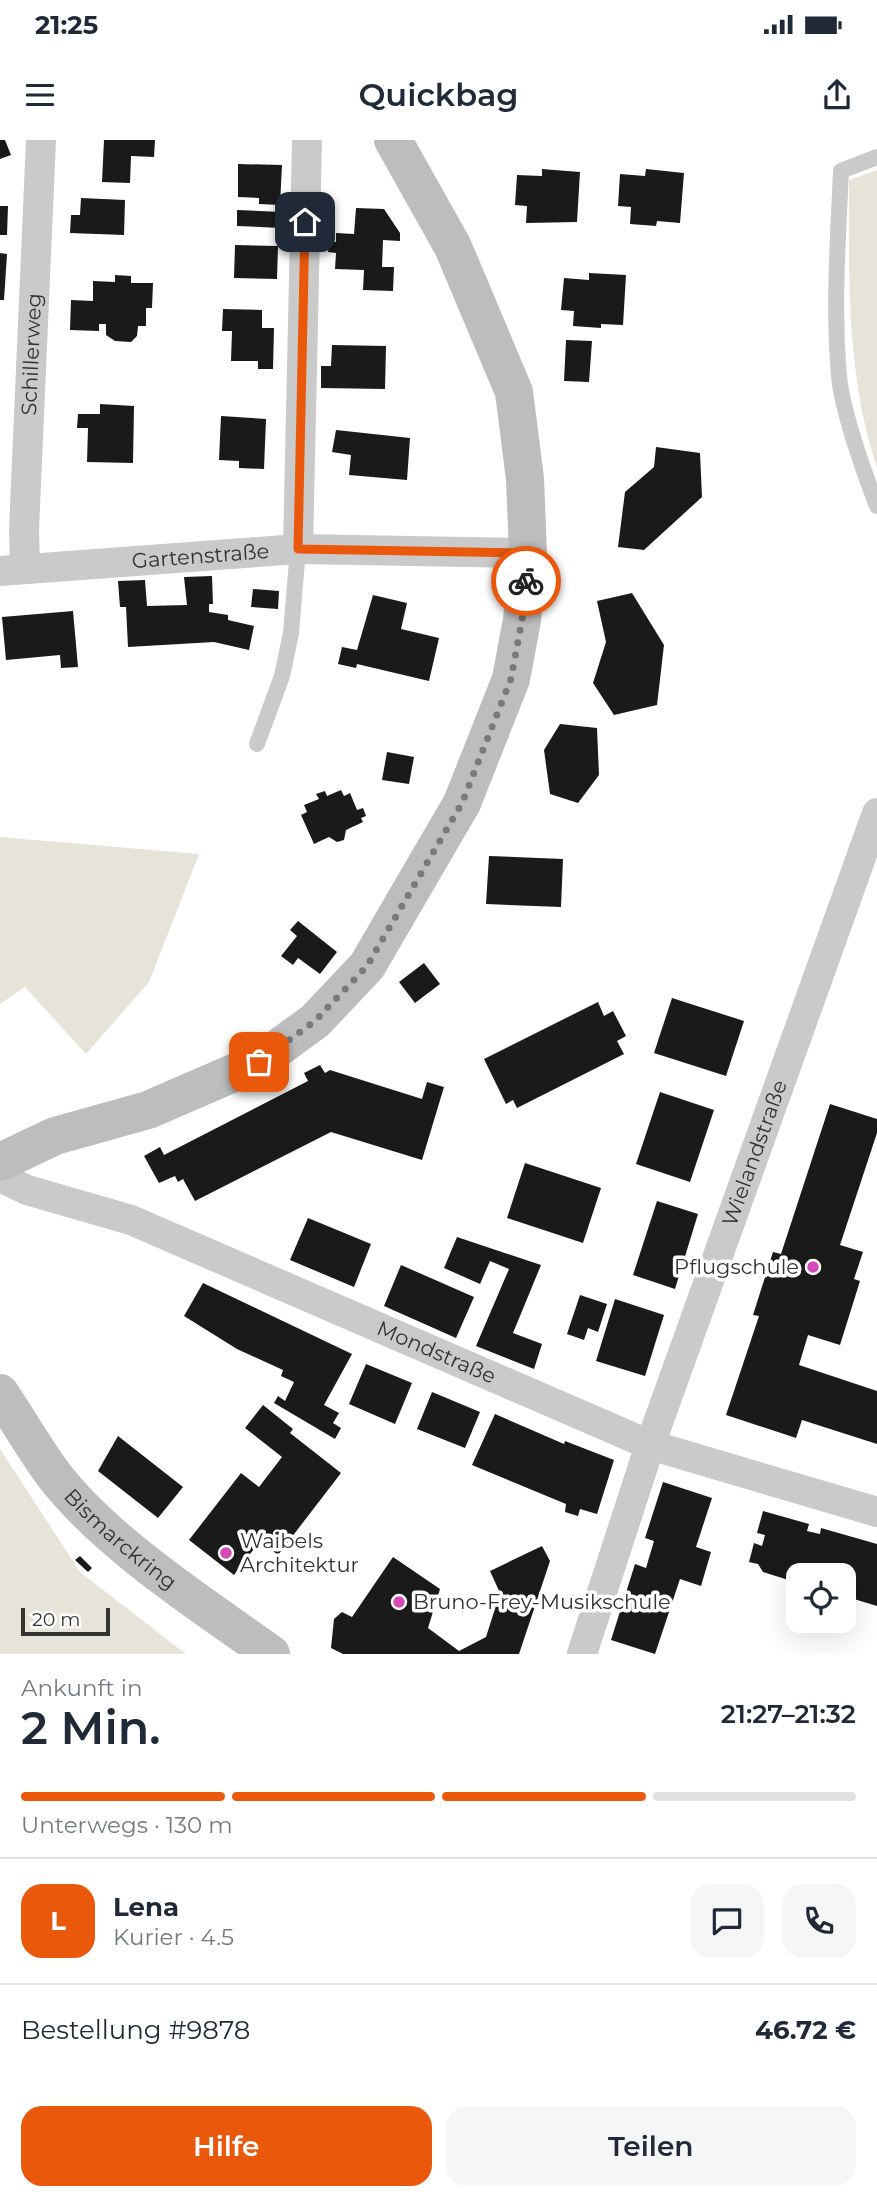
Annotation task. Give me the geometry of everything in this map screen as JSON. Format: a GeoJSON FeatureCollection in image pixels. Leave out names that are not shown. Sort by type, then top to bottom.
{"type":"FeatureCollection","features":[{"type":"Feature","properties":{"kind":"main road"},"geometry":{"type":"LineString","coordinates":[[0,1161],[55,1136],[148,1110],[259,1062],[315,1021],[367,966],[462,803],[511,679],[522,620],[528,553],[525,479],[514,392],[453,247],[393,140]]}},
{"type":"Feature","properties":{"kind":"main road","name":"Bismarckring"},"geometry":{"type":"LineString","coordinates":[[0,1393],[54,1474],[95,1519],[187,1594],[271,1654]]}},
{"type":"Feature","properties":{"kind":"street","name":"Schillerweg"},"geometry":{"type":"LineString","coordinates":[[13,570],[24,530],[41,140]]}},
{"type":"Feature","properties":{"kind":"street"},"geometry":{"type":"LineString","coordinates":[[298,549],[307,140]]}},
{"type":"Feature","properties":{"kind":"street","name":"Gartenstraße"},"geometry":{"type":"LineString","coordinates":[[13,570],[298,549],[528,553]]}},
{"type":"Feature","properties":{"kind":"street","name":"Wielandstraße"},"geometry":{"type":"LineString","coordinates":[[582,1654],[650,1445],[877,813]]}},
{"type":"Feature","properties":{"kind":"street","name":"Mondstraße"},"geometry":{"type":"LineString","coordinates":[[0,1177],[27,1190],[131,1220],[650,1445],[877,1513]]}},
{"type":"Feature","properties":{"kind":"lane"},"geometry":{"type":"LineString","coordinates":[[877,157],[841,171],[836,296],[839,379],[866,480],[877,506]]}},
{"type":"Feature","properties":{"kind":"lane"},"geometry":{"type":"LineString","coordinates":[[257,744],[282,676],[291,632],[298,549]]}},
{"type":"Feature","properties":{"kind":"shaded area"},"geometry":{"type":"Polygon","coordinates":[[[877,170],[877,467],[860,397],[851,325],[849,180],[877,170]]]}},
{"type":"Feature","properties":{"kind":"shaded area"},"geometry":{"type":"Polygon","coordinates":[[[0,837],[199,854],[149,982],[86,1054],[25,987],[0,1004],[0,837]]]}},
{"type":"Feature","properties":{"kind":"shaded area"},"geometry":{"type":"Polygon","coordinates":[[[0,1449],[80,1572],[186,1654],[0,1654],[0,1449]]]}},
{"type":"Feature","properties":{"kind":"building"},"geometry":{"type":"Polygon","coordinates":[[[0,140],[5,140],[11,155],[0,159],[0,140]]]}},
{"type":"Feature","properties":{"kind":"building"},"geometry":{"type":"Polygon","coordinates":[[[104,140],[155,140],[154,157],[131,156],[130,183],[102,182],[104,140]]]}},
{"type":"Feature","properties":{"kind":"building"},"geometry":{"type":"Polygon","coordinates":[[[238,164],[282,165],[280,205],[259,204],[259,198],[238,197],[238,164]]]}},
{"type":"Feature","properties":{"kind":"building"},"geometry":{"type":"Polygon","coordinates":[[[542,169],[580,172],[577,222],[526,223],[527,206],[515,205],[517,175],[542,176],[542,169]]]}},
{"type":"Feature","properties":{"kind":"building"},"geometry":{"type":"Polygon","coordinates":[[[646,169],[684,173],[680,223],[657,221],[656,226],[630,224],[631,207],[618,206],[620,174],[645,176],[646,169]]]}},
{"type":"Feature","properties":{"kind":"building"},"geometry":{"type":"Polygon","coordinates":[[[81,198],[125,200],[124,235],[70,233],[71,215],[80,215],[81,198]]]}},
{"type":"Feature","properties":{"kind":"building"},"geometry":{"type":"Polygon","coordinates":[[[0,206],[8,206],[7,235],[0,235],[0,206]]]}},
{"type":"Feature","properties":{"kind":"building"},"geometry":{"type":"Polygon","coordinates":[[[356,208],[384,209],[400,233],[400,241],[383,240],[382,267],[394,267],[393,291],[363,290],[364,270],[335,269],[336,253],[328,252],[329,242],[336,242],[336,233],[354,234],[356,208]]]}},
{"type":"Feature","properties":{"kind":"building"},"geometry":{"type":"Polygon","coordinates":[[[237,210],[281,212],[281,228],[237,226],[237,210]]]}},
{"type":"Feature","properties":{"kind":"building"},"geometry":{"type":"Polygon","coordinates":[[[235,245],[278,246],[277,279],[234,278],[235,245]]]}},
{"type":"Feature","properties":{"kind":"building"},"geometry":{"type":"Polygon","coordinates":[[[0,253],[7,254],[4,300],[0,300],[0,253]]]}},
{"type":"Feature","properties":{"kind":"building"},"geometry":{"type":"Polygon","coordinates":[[[589,273],[626,275],[623,325],[601,324],[601,328],[573,326],[574,311],[561,310],[564,278],[589,280],[589,273]]]}},
{"type":"Feature","properties":{"kind":"building"},"geometry":{"type":"Polygon","coordinates":[[[115,275],[131,276],[131,283],[153,283],[152,308],[146,308],[146,326],[138,326],[137,336],[131,342],[115,341],[106,335],[106,324],[99,324],[99,331],[70,330],[71,300],[93,301],[93,281],[115,282],[115,275]]]}},
{"type":"Feature","properties":{"kind":"building"},"geometry":{"type":"Polygon","coordinates":[[[223,309],[262,310],[262,328],[274,328],[273,369],[258,369],[258,361],[231,361],[232,331],[222,331],[223,309]]]}},
{"type":"Feature","properties":{"kind":"building"},"geometry":{"type":"Polygon","coordinates":[[[566,340],[592,341],[589,382],[564,381],[566,340]]]}},
{"type":"Feature","properties":{"kind":"building"},"geometry":{"type":"Polygon","coordinates":[[[332,345],[386,346],[385,389],[321,388],[321,366],[331,366],[332,345]]]}},
{"type":"Feature","properties":{"kind":"building"},"geometry":{"type":"Polygon","coordinates":[[[100,404],[134,406],[133,463],[87,462],[88,428],[77,428],[78,414],[100,414],[100,404]]]}},
{"type":"Feature","properties":{"kind":"building"},"geometry":{"type":"Polygon","coordinates":[[[221,416],[266,419],[264,469],[239,468],[239,461],[219,460],[221,416]]]}},
{"type":"Feature","properties":{"kind":"building"},"geometry":{"type":"Polygon","coordinates":[[[336,430],[410,438],[407,480],[349,475],[351,455],[332,452],[336,430]]]}},
{"type":"Feature","properties":{"kind":"building"},"geometry":{"type":"Polygon","coordinates":[[[656,447],[700,453],[702,497],[644,550],[618,547],[625,492],[654,467],[656,447]]]}},
{"type":"Feature","properties":{"kind":"building"},"geometry":{"type":"Polygon","coordinates":[[[212,576],[213,604],[209,604],[209,612],[228,615],[228,620],[254,626],[249,650],[214,642],[128,647],[126,607],[120,607],[118,581],[145,580],[147,606],[187,605],[184,577],[212,576]]]}},
{"type":"Feature","properties":{"kind":"building"},"geometry":{"type":"Polygon","coordinates":[[[253,589],[279,591],[278,609],[251,607],[253,589]]]}},
{"type":"Feature","properties":{"kind":"building"},"geometry":{"type":"Polygon","coordinates":[[[632,593],[664,645],[657,705],[614,715],[593,683],[606,642],[597,601],[632,593]]]}},
{"type":"Feature","properties":{"kind":"building"},"geometry":{"type":"Polygon","coordinates":[[[373,595],[407,603],[401,629],[439,638],[429,681],[357,664],[356,668],[338,664],[342,647],[357,650],[373,595]]]}},
{"type":"Feature","properties":{"kind":"building"},"geometry":{"type":"Polygon","coordinates":[[[73,611],[78,667],[61,668],[60,655],[6,660],[2,617],[73,611]]]}},
{"type":"Feature","properties":{"kind":"building"},"geometry":{"type":"Polygon","coordinates":[[[560,724],[597,728],[599,775],[578,803],[550,794],[544,750],[560,724]]]}},
{"type":"Feature","properties":{"kind":"building"},"geometry":{"type":"Polygon","coordinates":[[[387,752],[414,757],[409,784],[382,780],[387,752]]]}},
{"type":"Feature","properties":{"kind":"building"},"geometry":{"type":"Polygon","coordinates":[[[341,790],[344,796],[350,793],[357,810],[363,808],[366,816],[361,818],[363,822],[346,830],[344,840],[337,842],[329,837],[314,844],[301,815],[307,812],[304,805],[319,799],[316,794],[325,791],[327,796],[341,790]]]}},
{"type":"Feature","properties":{"kind":"building"},"geometry":{"type":"Polygon","coordinates":[[[489,856],[563,859],[561,907],[486,904],[489,856]]]}},
{"type":"Feature","properties":{"kind":"building"},"geometry":{"type":"Polygon","coordinates":[[[298,921],[337,952],[320,974],[298,958],[293,965],[281,956],[297,936],[290,930],[298,921]]]}},
{"type":"Feature","properties":{"kind":"building"},"geometry":{"type":"Polygon","coordinates":[[[424,963],[440,984],[415,1003],[399,982],[424,963]]]}},
{"type":"Feature","properties":{"kind":"building"},"geometry":{"type":"Polygon","coordinates":[[[672,998],[744,1021],[726,1076],[654,1053],[672,998]]]}},
{"type":"Feature","properties":{"kind":"building"},"geometry":{"type":"Polygon","coordinates":[[[598,1002],[604,1016],[613,1011],[626,1036],[617,1041],[624,1054],[517,1108],[513,1100],[506,1104],[484,1059],[598,1002]]]}},
{"type":"Feature","properties":{"kind":"building"},"geometry":{"type":"Polygon","coordinates":[[[320,1065],[325,1073],[330,1070],[422,1099],[427,1082],[444,1087],[422,1160],[331,1132],[195,1201],[183,1179],[178,1182],[175,1176],[159,1183],[144,1156],[160,1147],[164,1155],[308,1081],[304,1073],[320,1065]]]}},
{"type":"Feature","properties":{"kind":"building"},"geometry":{"type":"Polygon","coordinates":[[[660,1092],[714,1110],[690,1182],[636,1164],[660,1092]]]}},
{"type":"Feature","properties":{"kind":"building","name":"Pflugschule"},"geometry":{"type":"Polygon","coordinates":[[[830,1104],[877,1119],[877,1133],[840,1245],[863,1252],[854,1279],[860,1281],[840,1345],[808,1335],[799,1365],[877,1391],[877,1444],[802,1420],[796,1438],[726,1415],[759,1316],[753,1315],[773,1252],[781,1254],[830,1104]]]}},
{"type":"Feature","properties":{"kind":"building"},"geometry":{"type":"Polygon","coordinates":[[[525,1163],[601,1188],[583,1243],[507,1218],[525,1163]]]}},
{"type":"Feature","properties":{"kind":"building"},"geometry":{"type":"Polygon","coordinates":[[[657,1201],[698,1214],[675,1289],[633,1275],[657,1201]]]}},
{"type":"Feature","properties":{"kind":"building"},"geometry":{"type":"Polygon","coordinates":[[[308,1218],[371,1244],[354,1287],[290,1260],[308,1218]]]}},
{"type":"Feature","properties":{"kind":"building"},"geometry":{"type":"Polygon","coordinates":[[[457,1237],[541,1265],[513,1333],[542,1344],[534,1369],[476,1346],[509,1269],[490,1261],[480,1284],[444,1268],[457,1237]]]}},
{"type":"Feature","properties":{"kind":"building"},"geometry":{"type":"Polygon","coordinates":[[[401,1265],[474,1297],[456,1338],[384,1306],[401,1265]]]}},
{"type":"Feature","properties":{"kind":"building"},"geometry":{"type":"Polygon","coordinates":[[[203,1283],[352,1354],[324,1405],[339,1413],[333,1423],[341,1428],[335,1439],[274,1403],[278,1396],[285,1401],[294,1382],[281,1376],[283,1370],[237,1349],[184,1316],[203,1283]]]}},
{"type":"Feature","properties":{"kind":"building"},"geometry":{"type":"Polygon","coordinates":[[[580,1295],[607,1304],[598,1332],[588,1328],[584,1340],[567,1334],[580,1295]]]}},
{"type":"Feature","properties":{"kind":"building"},"geometry":{"type":"Polygon","coordinates":[[[615,1299],[664,1315],[645,1376],[596,1361],[615,1299]]]}},
{"type":"Feature","properties":{"kind":"building"},"geometry":{"type":"Polygon","coordinates":[[[366,1364],[412,1383],[395,1424],[349,1404],[366,1364]]]}},
{"type":"Feature","properties":{"kind":"building"},"geometry":{"type":"Polygon","coordinates":[[[432,1392],[480,1412],[465,1448],[417,1429],[432,1392]]]}},
{"type":"Feature","properties":{"kind":"building"},"geometry":{"type":"Polygon","coordinates":[[[263,1405],[293,1429],[290,1433],[341,1473],[278,1555],[260,1541],[234,1575],[189,1540],[241,1473],[259,1487],[282,1457],[245,1428],[263,1405]]]}},
{"type":"Feature","properties":{"kind":"building"},"geometry":{"type":"Polygon","coordinates":[[[495,1414],[564,1444],[565,1441],[614,1460],[597,1514],[580,1509],[578,1516],[565,1512],[566,1504],[472,1465],[495,1414]]]}},
{"type":"Feature","properties":{"kind":"building"},"geometry":{"type":"Polygon","coordinates":[[[118,1436],[183,1487],[158,1518],[98,1471],[118,1436]]]}},
{"type":"Feature","properties":{"kind":"building"},"geometry":{"type":"Polygon","coordinates":[[[663,1482],[712,1498],[696,1547],[711,1552],[701,1586],[680,1579],[655,1654],[611,1640],[635,1564],[646,1568],[654,1541],[645,1538],[663,1482]]]}},
{"type":"Feature","properties":{"kind":"building"},"geometry":{"type":"Polygon","coordinates":[[[763,1511],[809,1524],[807,1531],[820,1534],[821,1528],[877,1544],[877,1606],[856,1600],[856,1563],[786,1563],[786,1579],[763,1572],[758,1564],[749,1562],[754,1543],[762,1546],[765,1535],[757,1533],[763,1511]]]}},
{"type":"Feature","properties":{"kind":"building","name":"Bruno-Frey-Musikschule"},"geometry":{"type":"Polygon","coordinates":[[[542,1546],[550,1561],[519,1654],[343,1654],[331,1648],[334,1619],[342,1612],[352,1617],[393,1557],[440,1589],[428,1628],[459,1651],[486,1637],[500,1593],[490,1571],[542,1546]]]}},
{"type":"Feature","properties":{"kind":"building"},"geometry":{"type":"Polygon","coordinates":[[[80,1556],[92,1568],[88,1572],[75,1560],[80,1556]]]}},
{"type":"Feature","properties":{"kind":"way so far"},"geometry":{"type":"LineString","coordinates":[[259,1062],[315,1021],[367,966],[462,803],[511,679],[526,581]]}},
{"type":"Feature","properties":{"kind":"place","name":"Pflugschule"},"geometry":{"type":"Point","coordinates":[813,1267]}},
{"type":"Feature","properties":{"kind":"place","name":"Waibels Architektur"},"geometry":{"type":"Point","coordinates":[226,1553]}},
{"type":"Feature","properties":{"kind":"place","name":"Bruno-Frey-Musikschule"},"geometry":{"type":"Point","coordinates":[399,1602]}},
{"type":"Feature","properties":{"kind":"route"},"geometry":{"type":"LineString","coordinates":[[305,222],[298,549],[528,553],[526,581]]}}]}
